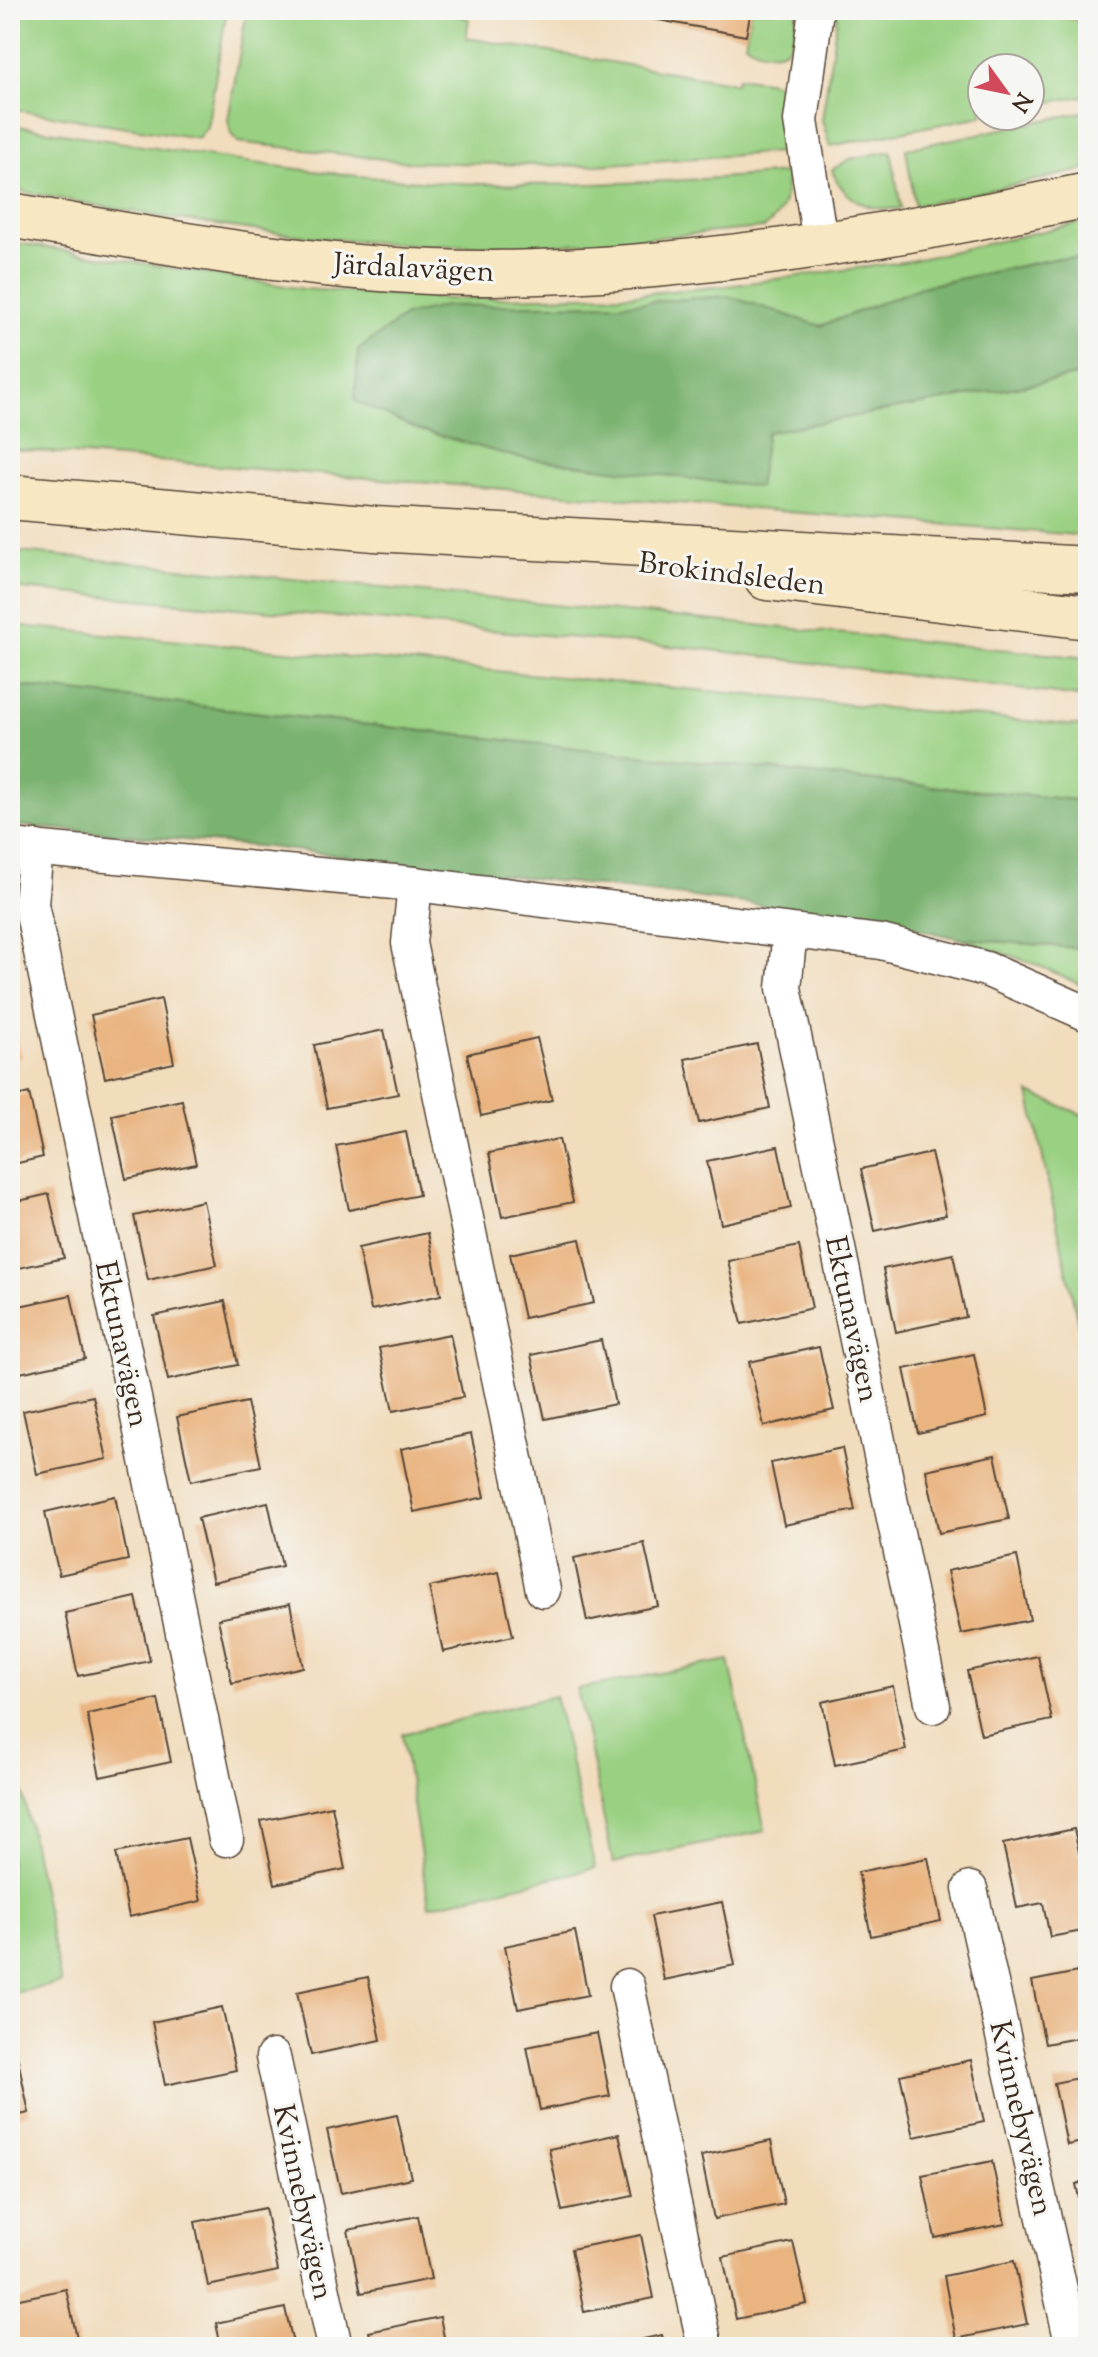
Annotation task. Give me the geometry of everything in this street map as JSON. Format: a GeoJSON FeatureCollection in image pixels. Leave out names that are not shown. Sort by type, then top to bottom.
{"type":"FeatureCollection","features":[{"type":"Feature","properties":{"kind":"main road","name":"Järdalavägen"},"geometry":{"type":"LineString","coordinates":[[10,215],[307,262],[487,273],[613,269],[821,247],[1088,195]]}},
{"type":"Feature","properties":{"kind":"main road","name":"Brokindsleden"},"geometry":{"type":"LineString","coordinates":[[10,497],[375,529],[1088,569]]}},
{"type":"Feature","properties":{"kind":"main road","name":"Brokindsleden"},"geometry":{"type":"LineString","coordinates":[[375,529],[1088,617]]}},
{"type":"Feature","properties":{"kind":"street"},"geometry":{"type":"LineString","coordinates":[[816,10],[801,121],[821,247]]}},
{"type":"Feature","properties":{"kind":"street","name":"Ektunavägen"},"geometry":{"type":"LineString","coordinates":[[226,1839],[31,904],[23,847],[415,884],[881,942],[932,953],[1038,989],[1088,1014]]}},
{"type":"Feature","properties":{"kind":"street"},"geometry":{"type":"LineString","coordinates":[[415,884],[409,943],[543,1590]]}},
{"type":"Feature","properties":{"kind":"street","name":"Ektunavägen"},"geometry":{"type":"LineString","coordinates":[[790,932],[784,988],[933,1706]]}},
{"type":"Feature","properties":{"kind":"street","name":"Kvinnebyvägen"},"geometry":{"type":"LineString","coordinates":[[970,1889],[1073,2347]]}},
{"type":"Feature","properties":{"kind":"street"},"geometry":{"type":"LineString","coordinates":[[627,1986],[705,2347]]}},
{"type":"Feature","properties":{"kind":"street","name":"Kvinnebyvägen"},"geometry":{"type":"LineString","coordinates":[[273,2057],[335,2347]]}},
{"type":"Feature","properties":{"kind":"green space"},"geometry":{"type":"Polygon","coordinates":[[[10,10],[227,10],[207,127],[198,138],[10,109],[10,10]]]}},
{"type":"Feature","properties":{"kind":"green space"},"geometry":{"type":"Polygon","coordinates":[[[247,10],[439,10],[469,19],[466,38],[736,83],[738,77],[773,82],[785,93],[783,152],[581,166],[409,162],[238,142],[231,134],[228,120],[247,10]]]}},
{"type":"Feature","properties":{"kind":"green space"},"geometry":{"type":"Polygon","coordinates":[[[751,10],[798,10],[792,40],[784,50],[769,52],[745,43],[751,10]]]}},
{"type":"Feature","properties":{"kind":"green space"},"geometry":{"type":"Polygon","coordinates":[[[838,10],[1018,10],[1088,22],[1088,95],[1046,103],[1046,52],[966,52],[966,119],[830,146],[822,120],[838,10]]]}},
{"type":"Feature","properties":{"kind":"green space"},"geometry":{"type":"Polygon","coordinates":[[[1088,111],[1088,169],[915,206],[906,149],[987,132],[1046,132],[1046,120],[1088,111]]]}},
{"type":"Feature","properties":{"kind":"green space"},"geometry":{"type":"Polygon","coordinates":[[[10,125],[233,160],[401,180],[580,184],[786,173],[786,190],[780,210],[764,228],[526,246],[431,245],[310,237],[190,221],[10,189],[10,125]]]}},
{"type":"Feature","properties":{"kind":"green space"},"geometry":{"type":"Polygon","coordinates":[[[891,151],[901,208],[879,208],[859,202],[843,189],[832,170],[850,159],[891,151]]]}},
{"type":"Feature","properties":{"kind":"green space"},"geometry":{"type":"Polygon","coordinates":[[[1088,221],[1088,259],[1058,258],[921,287],[821,326],[728,296],[620,304],[758,486],[767,432],[1088,374],[1088,536],[10,449],[10,242],[304,289],[451,299],[628,295],[726,286],[910,261],[1088,221]]]}},
{"type":"Feature","properties":{"kind":"green space"},"geometry":{"type":"Polygon","coordinates":[[[1058,258],[1088,259],[1088,374],[767,432],[758,487],[515,457],[416,429],[355,401],[358,350],[405,316],[445,306],[620,304],[728,296],[821,326],[921,287],[1058,258]]]}},
{"type":"Feature","properties":{"kind":"green space"},"geometry":{"type":"Polygon","coordinates":[[[10,551],[1088,658],[1088,698],[703,649],[10,588],[10,551]]]}},
{"type":"Feature","properties":{"kind":"green space"},"geometry":{"type":"Polygon","coordinates":[[[10,625],[1088,727],[1088,801],[865,780],[10,685],[10,625]]]}},
{"type":"Feature","properties":{"kind":"green space"},"geometry":{"type":"Polygon","coordinates":[[[10,685],[865,780],[1088,801],[1088,949],[957,938],[883,921],[802,910],[267,847],[10,825],[10,685]]]}},
{"type":"Feature","properties":{"kind":"green space"},"geometry":{"type":"Polygon","coordinates":[[[957,938],[1088,949],[1088,988],[1035,964],[957,938]]]}},
{"type":"Feature","properties":{"kind":"green space"},"geometry":{"type":"Polygon","coordinates":[[[1029,1093],[1088,1117],[1088,1370],[1029,1093]]]}},
{"type":"Feature","properties":{"kind":"green space"},"geometry":{"type":"Polygon","coordinates":[[[729,1660],[765,1831],[613,1863],[577,1689],[729,1660]]]}},
{"type":"Feature","properties":{"kind":"green space"},"geometry":{"type":"Polygon","coordinates":[[[555,1696],[595,1868],[429,1906],[402,1734],[555,1696]]]}},
{"type":"Feature","properties":{"kind":"green space"},"geometry":{"type":"Polygon","coordinates":[[[10,1730],[61,1983],[10,1994],[10,1730]]]}},
{"type":"Feature","properties":{"kind":"building"},"geometry":{"type":"Polygon","coordinates":[[[604,10],[751,10],[746,36],[604,10]]]}},
{"type":"Feature","properties":{"kind":"building"},"geometry":{"type":"Polygon","coordinates":[[[1088,10],[1088,22],[1027,12],[1088,10]]]}},
{"type":"Feature","properties":{"kind":"building"},"geometry":{"type":"Polygon","coordinates":[[[161,999],[174,1063],[105,1078],[91,1015],[161,999]]]}},
{"type":"Feature","properties":{"kind":"building"},"geometry":{"type":"Polygon","coordinates":[[[10,1013],[21,1057],[10,1059],[10,1013]]]}},
{"type":"Feature","properties":{"kind":"building"},"geometry":{"type":"Polygon","coordinates":[[[384,1030],[398,1094],[327,1108],[314,1045],[384,1030]]]}},
{"type":"Feature","properties":{"kind":"building"},"geometry":{"type":"Polygon","coordinates":[[[537,1038],[552,1100],[481,1116],[467,1054],[537,1038]]]}},
{"type":"Feature","properties":{"kind":"building"},"geometry":{"type":"Polygon","coordinates":[[[757,1044],[770,1108],[699,1123],[685,1059],[757,1044]]]}},
{"type":"Feature","properties":{"kind":"building"},"geometry":{"type":"Polygon","coordinates":[[[29,1093],[43,1157],[10,1165],[10,1098],[29,1093]]]}},
{"type":"Feature","properties":{"kind":"building"},"geometry":{"type":"Polygon","coordinates":[[[182,1100],[196,1164],[126,1179],[112,1115],[182,1100]]]}},
{"type":"Feature","properties":{"kind":"building"},"geometry":{"type":"Polygon","coordinates":[[[406,1132],[419,1195],[349,1210],[336,1146],[406,1132]]]}},
{"type":"Feature","properties":{"kind":"building"},"geometry":{"type":"Polygon","coordinates":[[[559,1139],[573,1202],[502,1217],[489,1153],[559,1139]]]}},
{"type":"Feature","properties":{"kind":"building"},"geometry":{"type":"Polygon","coordinates":[[[778,1146],[791,1208],[721,1224],[707,1161],[778,1146]]]}},
{"type":"Feature","properties":{"kind":"building"},"geometry":{"type":"Polygon","coordinates":[[[931,1153],[946,1215],[875,1231],[861,1169],[931,1153]]]}},
{"type":"Feature","properties":{"kind":"building"},"geometry":{"type":"Polygon","coordinates":[[[49,1194],[64,1258],[10,1270],[10,1203],[49,1194]]]}},
{"type":"Feature","properties":{"kind":"building"},"geometry":{"type":"Polygon","coordinates":[[[203,1201],[217,1265],[148,1280],[134,1216],[203,1201]]]}},
{"type":"Feature","properties":{"kind":"building"},"geometry":{"type":"Polygon","coordinates":[[[428,1233],[441,1295],[371,1310],[358,1248],[428,1233]]]}},
{"type":"Feature","properties":{"kind":"building"},"geometry":{"type":"Polygon","coordinates":[[[580,1239],[594,1303],[524,1318],[510,1254],[580,1239]]]}},
{"type":"Feature","properties":{"kind":"building"},"geometry":{"type":"Polygon","coordinates":[[[799,1246],[812,1308],[742,1324],[728,1261],[799,1246]]]}},
{"type":"Feature","properties":{"kind":"building"},"geometry":{"type":"Polygon","coordinates":[[[953,1254],[966,1317],[896,1332],[883,1269],[953,1254]]]}},
{"type":"Feature","properties":{"kind":"building"},"geometry":{"type":"Polygon","coordinates":[[[71,1295],[85,1359],[15,1374],[10,1352],[10,1308],[71,1295]]]}},
{"type":"Feature","properties":{"kind":"building"},"geometry":{"type":"Polygon","coordinates":[[[225,1301],[238,1365],[168,1380],[154,1316],[225,1301]]]}},
{"type":"Feature","properties":{"kind":"building"},"geometry":{"type":"Polygon","coordinates":[[[450,1334],[463,1397],[393,1411],[379,1348],[450,1334]]]}},
{"type":"Feature","properties":{"kind":"building"},"geometry":{"type":"Polygon","coordinates":[[[601,1340],[615,1404],[545,1419],[531,1355],[601,1340]]]}},
{"type":"Feature","properties":{"kind":"building"},"geometry":{"type":"Polygon","coordinates":[[[819,1347],[834,1410],[764,1426],[749,1362],[819,1347]]]}},
{"type":"Feature","properties":{"kind":"building"},"geometry":{"type":"Polygon","coordinates":[[[974,1354],[987,1417],[918,1433],[904,1369],[974,1354]]]}},
{"type":"Feature","properties":{"kind":"building"},"geometry":{"type":"Polygon","coordinates":[[[93,1396],[107,1459],[37,1474],[23,1411],[93,1396]]]}},
{"type":"Feature","properties":{"kind":"building"},"geometry":{"type":"Polygon","coordinates":[[[247,1402],[261,1466],[191,1481],[177,1417],[247,1402]]]}},
{"type":"Feature","properties":{"kind":"building"},"geometry":{"type":"Polygon","coordinates":[[[471,1434],[485,1497],[414,1512],[401,1449],[471,1434]]]}},
{"type":"Feature","properties":{"kind":"building"},"geometry":{"type":"Polygon","coordinates":[[[842,1448],[855,1510],[784,1525],[771,1463],[842,1448]]]}},
{"type":"Feature","properties":{"kind":"building"},"geometry":{"type":"Polygon","coordinates":[[[995,1455],[1009,1519],[939,1533],[926,1470],[995,1455]]]}},
{"type":"Feature","properties":{"kind":"building"},"geometry":{"type":"Polygon","coordinates":[[[115,1496],[128,1560],[59,1575],[45,1512],[115,1496]]]}},
{"type":"Feature","properties":{"kind":"building"},"geometry":{"type":"Polygon","coordinates":[[[268,1502],[282,1566],[213,1582],[198,1518],[268,1502]]]}},
{"type":"Feature","properties":{"kind":"building"},"geometry":{"type":"Polygon","coordinates":[[[644,1543],[658,1606],[587,1621],[574,1558],[644,1543]]]}},
{"type":"Feature","properties":{"kind":"building"},"geometry":{"type":"Polygon","coordinates":[[[1017,1556],[1030,1620],[961,1634],[947,1571],[1017,1556]]]}},
{"type":"Feature","properties":{"kind":"building"},"geometry":{"type":"Polygon","coordinates":[[[499,1572],[513,1636],[443,1652],[429,1587],[499,1572]]]}},
{"type":"Feature","properties":{"kind":"building"},"geometry":{"type":"Polygon","coordinates":[[[136,1597],[150,1661],[78,1676],[65,1613],[136,1597]]]}},
{"type":"Feature","properties":{"kind":"building"},"geometry":{"type":"Polygon","coordinates":[[[290,1604],[303,1667],[232,1683],[218,1619],[290,1604]]]}},
{"type":"Feature","properties":{"kind":"building"},"geometry":{"type":"Polygon","coordinates":[[[1038,1656],[1052,1720],[981,1735],[967,1671],[1038,1656]]]}},
{"type":"Feature","properties":{"kind":"building"},"geometry":{"type":"Polygon","coordinates":[[[893,1686],[906,1750],[835,1765],[822,1702],[893,1686]]]}},
{"type":"Feature","properties":{"kind":"building"},"geometry":{"type":"Polygon","coordinates":[[[158,1699],[171,1762],[100,1777],[87,1714],[158,1699]]]}},
{"type":"Feature","properties":{"kind":"building"},"geometry":{"type":"Polygon","coordinates":[[[332,1806],[345,1869],[275,1884],[261,1821],[332,1806]]]}},
{"type":"Feature","properties":{"kind":"building"},"geometry":{"type":"Polygon","coordinates":[[[1074,1829],[1088,1893],[1080,1895],[1088,1930],[1050,1937],[1043,1903],[1017,1908],[1003,1844],[1074,1829]]]}},
{"type":"Feature","properties":{"kind":"building"},"geometry":{"type":"Polygon","coordinates":[[[187,1838],[201,1901],[129,1917],[116,1853],[187,1838]]]}},
{"type":"Feature","properties":{"kind":"building"},"geometry":{"type":"Polygon","coordinates":[[[928,1858],[941,1921],[871,1936],[858,1872],[928,1858]]]}},
{"type":"Feature","properties":{"kind":"building"},"geometry":{"type":"Polygon","coordinates":[[[722,1902],[735,1965],[664,1980],[651,1916],[722,1902]]]}},
{"type":"Feature","properties":{"kind":"building"},"geometry":{"type":"Polygon","coordinates":[[[575,1931],[588,1995],[518,2009],[505,1946],[575,1931]]]}},
{"type":"Feature","properties":{"kind":"building"},"geometry":{"type":"Polygon","coordinates":[[[1088,1970],[1088,2036],[1045,2044],[1032,1981],[1088,1970]]]}},
{"type":"Feature","properties":{"kind":"building"},"geometry":{"type":"Polygon","coordinates":[[[368,1977],[381,2040],[311,2055],[297,1992],[368,1977]]]}},
{"type":"Feature","properties":{"kind":"building"},"geometry":{"type":"Polygon","coordinates":[[[222,2007],[236,2070],[165,2085],[152,2022],[222,2007]]]}},
{"type":"Feature","properties":{"kind":"building"},"geometry":{"type":"Polygon","coordinates":[[[597,2033],[610,2096],[540,2110],[527,2047],[597,2033]]]}},
{"type":"Feature","properties":{"kind":"building"},"geometry":{"type":"Polygon","coordinates":[[[16,2050],[29,2113],[10,2117],[10,2052],[16,2050]]]}},
{"type":"Feature","properties":{"kind":"building"},"geometry":{"type":"Polygon","coordinates":[[[971,2060],[984,2122],[914,2137],[900,2075],[971,2060]]]}},
{"type":"Feature","properties":{"kind":"building"},"geometry":{"type":"Polygon","coordinates":[[[1088,2076],[1088,2141],[1067,2145],[1054,2083],[1088,2076]]]}},
{"type":"Feature","properties":{"kind":"building"},"geometry":{"type":"Polygon","coordinates":[[[397,2115],[411,2178],[341,2193],[327,2130],[397,2115]]]}},
{"type":"Feature","properties":{"kind":"building"},"geometry":{"type":"Polygon","coordinates":[[[619,2134],[633,2196],[562,2211],[549,2149],[619,2134]]]}},
{"type":"Feature","properties":{"kind":"building"},"geometry":{"type":"Polygon","coordinates":[[[771,2141],[784,2204],[714,2219],[701,2156],[771,2141]]]}},
{"type":"Feature","properties":{"kind":"building"},"geometry":{"type":"Polygon","coordinates":[[[992,2161],[1005,2224],[935,2238],[922,2175],[992,2161]]]}},
{"type":"Feature","properties":{"kind":"building"},"geometry":{"type":"Polygon","coordinates":[[[1088,2181],[1088,2237],[1087,2237],[1076,2184],[1088,2181]]]}},
{"type":"Feature","properties":{"kind":"building"},"geometry":{"type":"Polygon","coordinates":[[[265,2208],[278,2271],[208,2286],[195,2222],[265,2208]]]}},
{"type":"Feature","properties":{"kind":"building"},"geometry":{"type":"Polygon","coordinates":[[[418,2216],[431,2279],[361,2293],[348,2230],[418,2216]]]}},
{"type":"Feature","properties":{"kind":"building"},"geometry":{"type":"Polygon","coordinates":[[[641,2235],[654,2298],[584,2312],[571,2249],[641,2235]]]}},
{"type":"Feature","properties":{"kind":"building"},"geometry":{"type":"Polygon","coordinates":[[[793,2242],[807,2304],[736,2319],[723,2257],[793,2242]]]}},
{"type":"Feature","properties":{"kind":"building"},"geometry":{"type":"Polygon","coordinates":[[[1014,2261],[1027,2324],[956,2339],[944,2276],[1014,2261]]]}},
{"type":"Feature","properties":{"kind":"building"},"geometry":{"type":"Polygon","coordinates":[[[66,2289],[79,2347],[10,2347],[10,2301],[66,2289]]]}},
{"type":"Feature","properties":{"kind":"building"},"geometry":{"type":"Polygon","coordinates":[[[285,2308],[294,2347],[221,2347],[216,2323],[285,2308]]]}},
{"type":"Feature","properties":{"kind":"building"},"geometry":{"type":"Polygon","coordinates":[[[440,2317],[446,2347],[373,2347],[369,2332],[440,2317]]]}},
{"type":"Feature","properties":{"kind":"building"},"geometry":{"type":"Polygon","coordinates":[[[662,2335],[665,2347],[611,2347],[611,2346],[662,2335]]]}}]}
